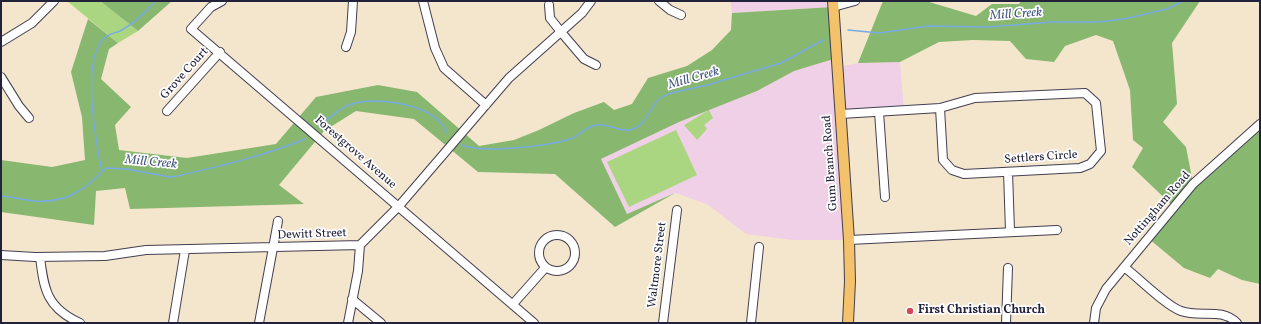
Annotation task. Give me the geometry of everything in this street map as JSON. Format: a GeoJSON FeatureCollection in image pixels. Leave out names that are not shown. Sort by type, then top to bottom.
{"type":"FeatureCollection","features":[{"type":"Feature","properties":{"kind":"main road","name":"Gum Branch Road"},"geometry":{"type":"LineString","coordinates":[[833,4],[849,240],[850,281],[848,323]]}},
{"type":"Feature","properties":{"kind":"street"},"geometry":{"type":"LineString","coordinates":[[1,42],[32,23],[54,1]]}},
{"type":"Feature","properties":{"kind":"street","name":"Forestgrove Avenue"},"geometry":{"type":"LineString","coordinates":[[222,1],[211,7],[191,29],[220,52],[534,323]]}},
{"type":"Feature","properties":{"kind":"street"},"geometry":{"type":"LineString","coordinates":[[346,47],[351,32],[353,1]]}},
{"type":"Feature","properties":{"kind":"street"},"geometry":{"type":"LineString","coordinates":[[423,1],[435,48],[444,68],[486,105]]}},
{"type":"Feature","properties":{"kind":"street","name":"Dewitt Street"},"geometry":{"type":"LineString","coordinates":[[1,255],[40,257],[105,256],[146,250],[360,245],[399,206],[514,73],[582,13],[591,1]]}},
{"type":"Feature","properties":{"kind":"street"},"geometry":{"type":"LineString","coordinates":[[659,1],[670,10],[681,15]]}},
{"type":"Feature","properties":{"kind":"street"},"geometry":{"type":"LineString","coordinates":[[833,4],[855,1]]}},
{"type":"Feature","properties":{"kind":"street"},"geometry":{"type":"LineString","coordinates":[[549,5],[550,18],[584,59],[596,65]]}},
{"type":"Feature","properties":{"kind":"street","name":"Grove Court"},"geometry":{"type":"LineString","coordinates":[[168,111],[220,52]]}},
{"type":"Feature","properties":{"kind":"street"},"geometry":{"type":"LineString","coordinates":[[1,77],[19,106],[29,118]]}},
{"type":"Feature","properties":{"kind":"street","name":"Settlers Circle"},"geometry":{"type":"LineString","coordinates":[[841,114],[940,108],[975,98],[1085,93],[1096,103],[1101,151],[1090,164],[1080,168],[964,174],[952,170],[943,160],[940,108]]}},
{"type":"Feature","properties":{"kind":"street"},"geometry":{"type":"LineString","coordinates":[[879,112],[885,197]]}},
{"type":"Feature","properties":{"kind":"street","name":"Nottingham Road"},"geometry":{"type":"LineString","coordinates":[[1094,323],[1096,308],[1102,295],[1124,266],[1193,184],[1260,124]]}},
{"type":"Feature","properties":{"kind":"street"},"geometry":{"type":"LineString","coordinates":[[1008,172],[1010,231]]}},
{"type":"Feature","properties":{"kind":"street","name":"Waltmore Street"},"geometry":{"type":"LineString","coordinates":[[663,323],[677,210]]}},
{"type":"Feature","properties":{"kind":"street"},"geometry":{"type":"LineString","coordinates":[[259,323],[278,221]]}},
{"type":"Feature","properties":{"kind":"street"},"geometry":{"type":"LineString","coordinates":[[849,240],[1010,231],[1057,230]]}},
{"type":"Feature","properties":{"kind":"street"},"geometry":{"type":"LineString","coordinates":[[555,235],[564,236],[570,240],[576,253],[574,261],[566,270],[559,272],[545,268],[540,261],[538,254],[540,245],[548,237],[555,235]]}},
{"type":"Feature","properties":{"kind":"street"},"geometry":{"type":"LineString","coordinates":[[348,323],[360,245]]}},
{"type":"Feature","properties":{"kind":"street"},"geometry":{"type":"LineString","coordinates":[[751,323],[759,247]]}},
{"type":"Feature","properties":{"kind":"street"},"geometry":{"type":"LineString","coordinates":[[173,323],[185,250]]}},
{"type":"Feature","properties":{"kind":"street"},"geometry":{"type":"LineString","coordinates":[[40,257],[44,285],[54,306],[64,316],[80,323]]}},
{"type":"Feature","properties":{"kind":"street"},"geometry":{"type":"LineString","coordinates":[[1124,266],[1181,311],[1219,313],[1231,317],[1237,323]]}},
{"type":"Feature","properties":{"kind":"street"},"geometry":{"type":"LineString","coordinates":[[513,304],[545,268]]}},
{"type":"Feature","properties":{"kind":"street"},"geometry":{"type":"LineString","coordinates":[[1006,323],[1008,268]]}},
{"type":"Feature","properties":{"kind":"street"},"geometry":{"type":"LineString","coordinates":[[352,299],[381,323]]}},
{"type":"Feature","properties":{"kind":"shaded area"},"geometry":{"type":"Polygon","coordinates":[[[731,1],[855,1],[833,7],[732,13],[731,1]]]}},
{"type":"Feature","properties":{"kind":"shaded area"},"geometry":{"type":"Polygon","coordinates":[[[837,58],[838,67],[858,63],[900,62],[904,113],[841,114],[849,240],[793,240],[746,234],[707,204],[675,193],[627,214],[601,159],[679,122],[757,91],[794,71],[837,58]]]}},
{"type":"Feature","properties":{"kind":"green space"},"geometry":{"type":"Polygon","coordinates":[[[67,1],[100,1],[138,31],[118,43],[67,1]]]}},
{"type":"Feature","properties":{"kind":"green space"},"geometry":{"type":"Polygon","coordinates":[[[100,1],[172,1],[138,31],[100,1]]]}},
{"type":"Feature","properties":{"kind":"green space"},"geometry":{"type":"Polygon","coordinates":[[[883,1],[926,1],[976,16],[992,4],[1019,4],[1021,1],[1200,1],[1172,43],[1177,104],[1163,122],[1186,147],[1193,183],[1260,124],[1260,284],[1242,280],[1218,269],[1210,278],[1184,268],[1148,238],[1174,207],[1132,167],[1143,148],[1133,140],[1130,90],[1113,41],[1096,35],[1065,46],[1054,62],[1026,59],[1010,41],[973,40],[939,42],[900,62],[858,63],[883,1]]]}},
{"type":"Feature","properties":{"kind":"green space"},"geometry":{"type":"Polygon","coordinates":[[[833,7],[837,58],[794,71],[757,91],[679,122],[601,159],[627,214],[675,193],[615,227],[555,174],[478,172],[414,119],[356,111],[324,131],[279,185],[304,204],[130,209],[125,188],[96,191],[94,225],[1,212],[1,160],[52,167],[85,160],[82,117],[71,72],[88,19],[118,43],[109,49],[101,79],[131,107],[115,125],[119,150],[187,158],[276,144],[316,97],[378,85],[417,92],[479,146],[514,140],[574,113],[604,102],[614,110],[632,104],[648,78],[687,66],[712,50],[731,30],[732,13],[833,7]]]}},
{"type":"Feature","properties":{"kind":"green space"},"geometry":{"type":"Polygon","coordinates":[[[709,110],[713,118],[704,125],[707,129],[697,140],[684,125],[709,110]]]}},
{"type":"Feature","properties":{"kind":"green space"},"geometry":{"type":"Polygon","coordinates":[[[676,130],[697,175],[629,207],[607,162],[676,130]]]}},
{"type":"Feature","properties":{"kind":"waterway"},"geometry":{"type":"LineString","coordinates":[[102,172],[92,102],[93,64],[97,49],[104,38],[130,25],[155,1]]}},
{"type":"Feature","properties":{"kind":"waterway","name":"Mill Creek"},"geometry":{"type":"LineString","coordinates":[[848,30],[879,33],[929,26],[988,27],[1052,22],[1098,22],[1124,19],[1167,9],[1183,1]]}},
{"type":"Feature","properties":{"kind":"waterway","name":"Mill Creek"},"geometry":{"type":"LineString","coordinates":[[462,145],[472,148],[499,149],[560,142],[577,136],[589,127],[596,125],[621,130],[631,130],[642,123],[655,104],[662,97],[671,93],[707,85],[781,63],[823,40]]}},
{"type":"Feature","properties":{"kind":"waterway","name":"Mill Creek"},"geometry":{"type":"LineString","coordinates":[[319,126],[349,105],[359,102],[384,101],[410,106],[432,115],[440,122],[447,133]]}},
{"type":"Feature","properties":{"kind":"waterway","name":"Mill Creek"},"geometry":{"type":"LineString","coordinates":[[1,196],[35,201],[57,200],[75,194],[83,189],[106,168],[126,169],[170,177],[177,176],[258,156],[305,139]]}},
{"type":"Feature","properties":{"kind":"place","name":"First Christian Church"},"geometry":{"type":"Point","coordinates":[910,311]}}]}
